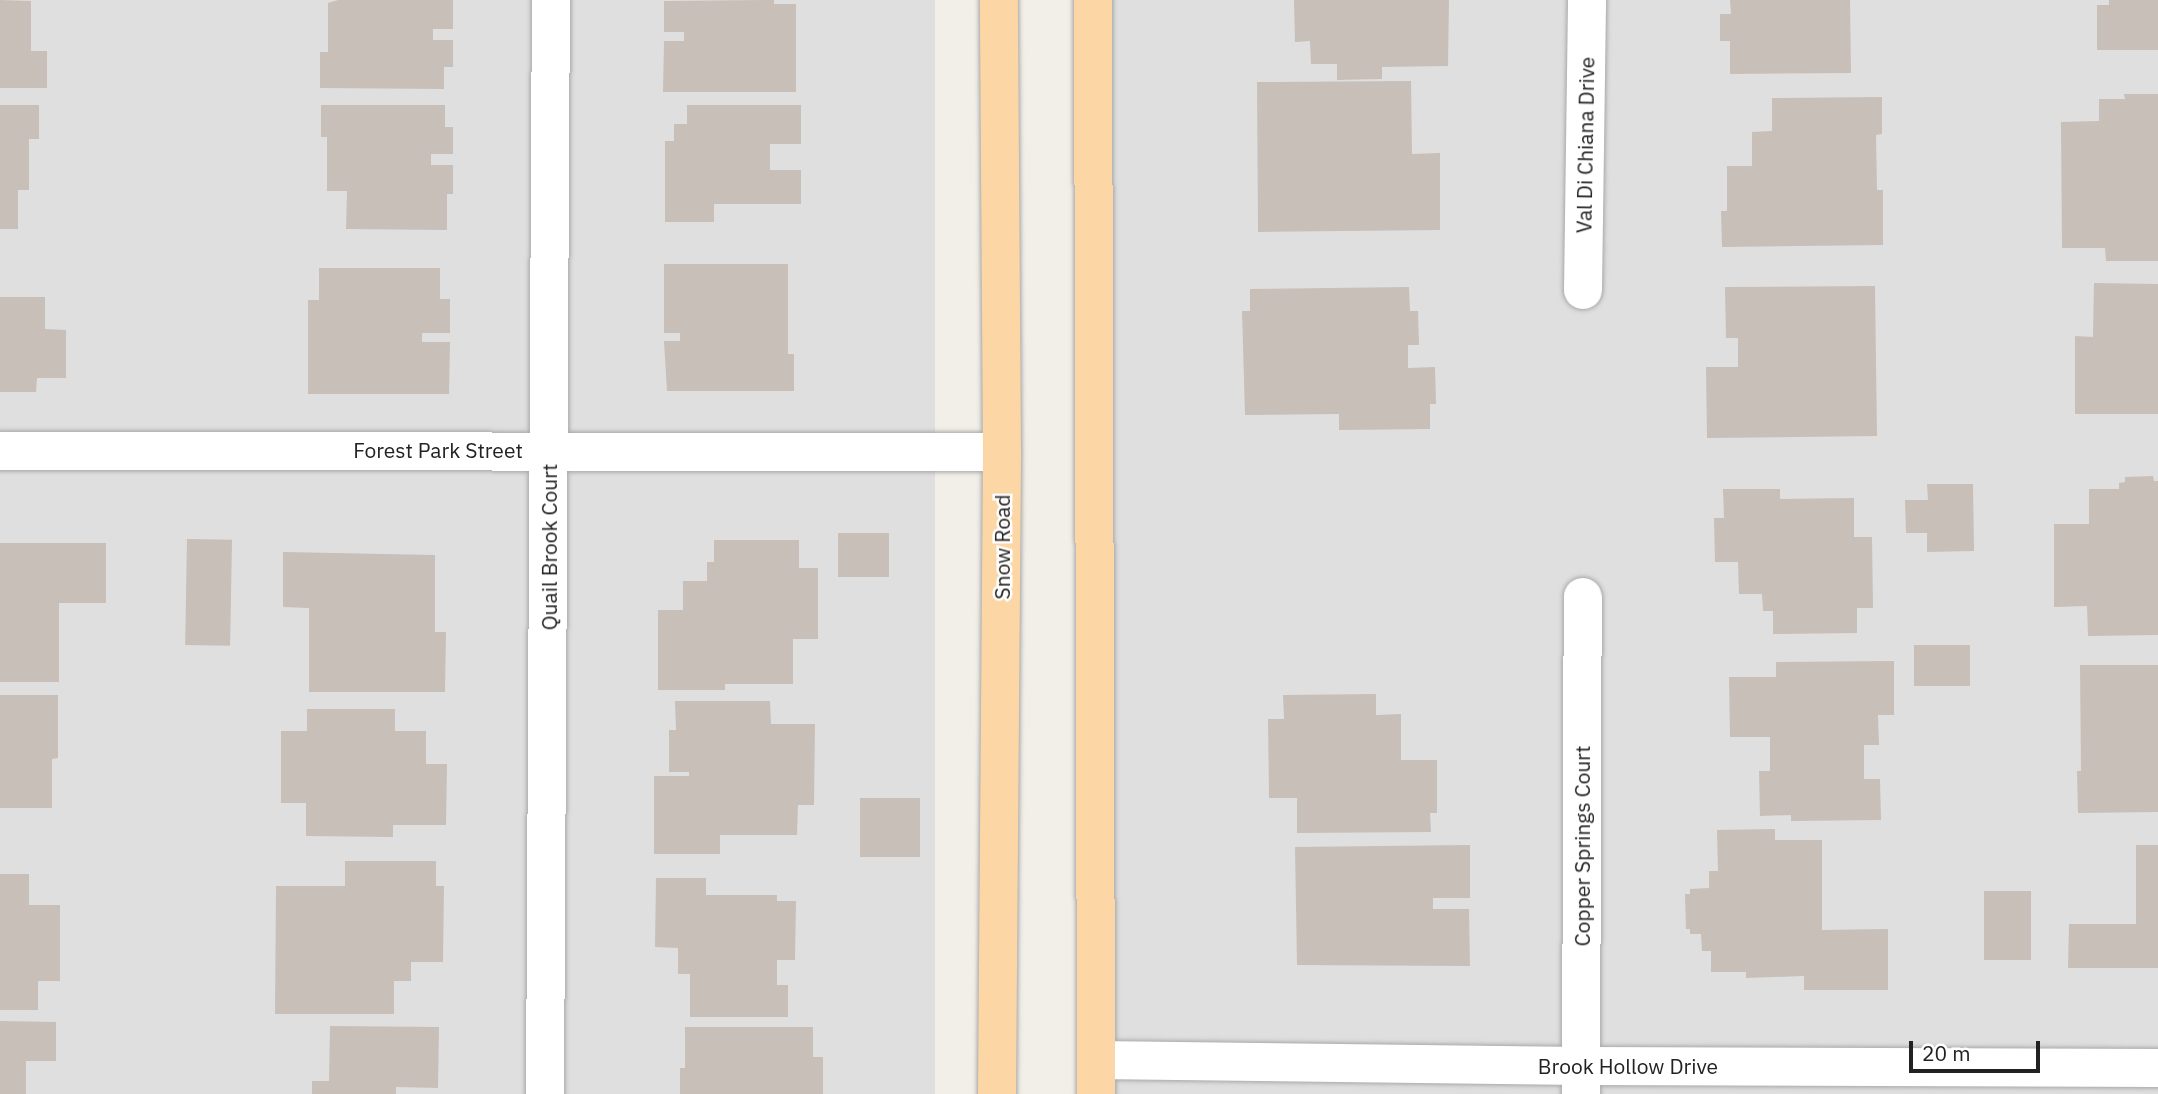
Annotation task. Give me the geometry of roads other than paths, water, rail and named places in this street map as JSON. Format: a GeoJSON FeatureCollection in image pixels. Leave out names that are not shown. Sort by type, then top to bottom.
{"type":"FeatureCollection","features":[{"type":"Feature","properties":{"kind":"main road","name":"Snow Road"},"geometry":{"type":"LineString","coordinates":[[997,1094],[1002,452],[999,0]]}},
{"type":"Feature","properties":{"kind":"main road"},"geometry":{"type":"LineString","coordinates":[[1093,0],[1097,1077]]}},
{"type":"Feature","properties":{"kind":"street","name":"Quail Brook Court"},"geometry":{"type":"LineString","coordinates":[[545,1094],[551,0]]}},
{"type":"Feature","properties":{"kind":"street","name":"Val Di Chiana Drive"},"geometry":{"type":"LineString","coordinates":[[1583,290],[1587,0]]}},
{"type":"Feature","properties":{"kind":"street","name":"Forest Park Street"},"geometry":{"type":"LineString","coordinates":[[0,451],[550,449],[1002,452]]}},
{"type":"Feature","properties":{"kind":"street","name":"Copper Springs Court"},"geometry":{"type":"LineString","coordinates":[[1581,1080],[1583,597]]}},
{"type":"Feature","properties":{"kind":"street","name":"Brook Hollow Drive"},"geometry":{"type":"LineString","coordinates":[[1097,1077],[1581,1080],[2158,1068]]}}]}
